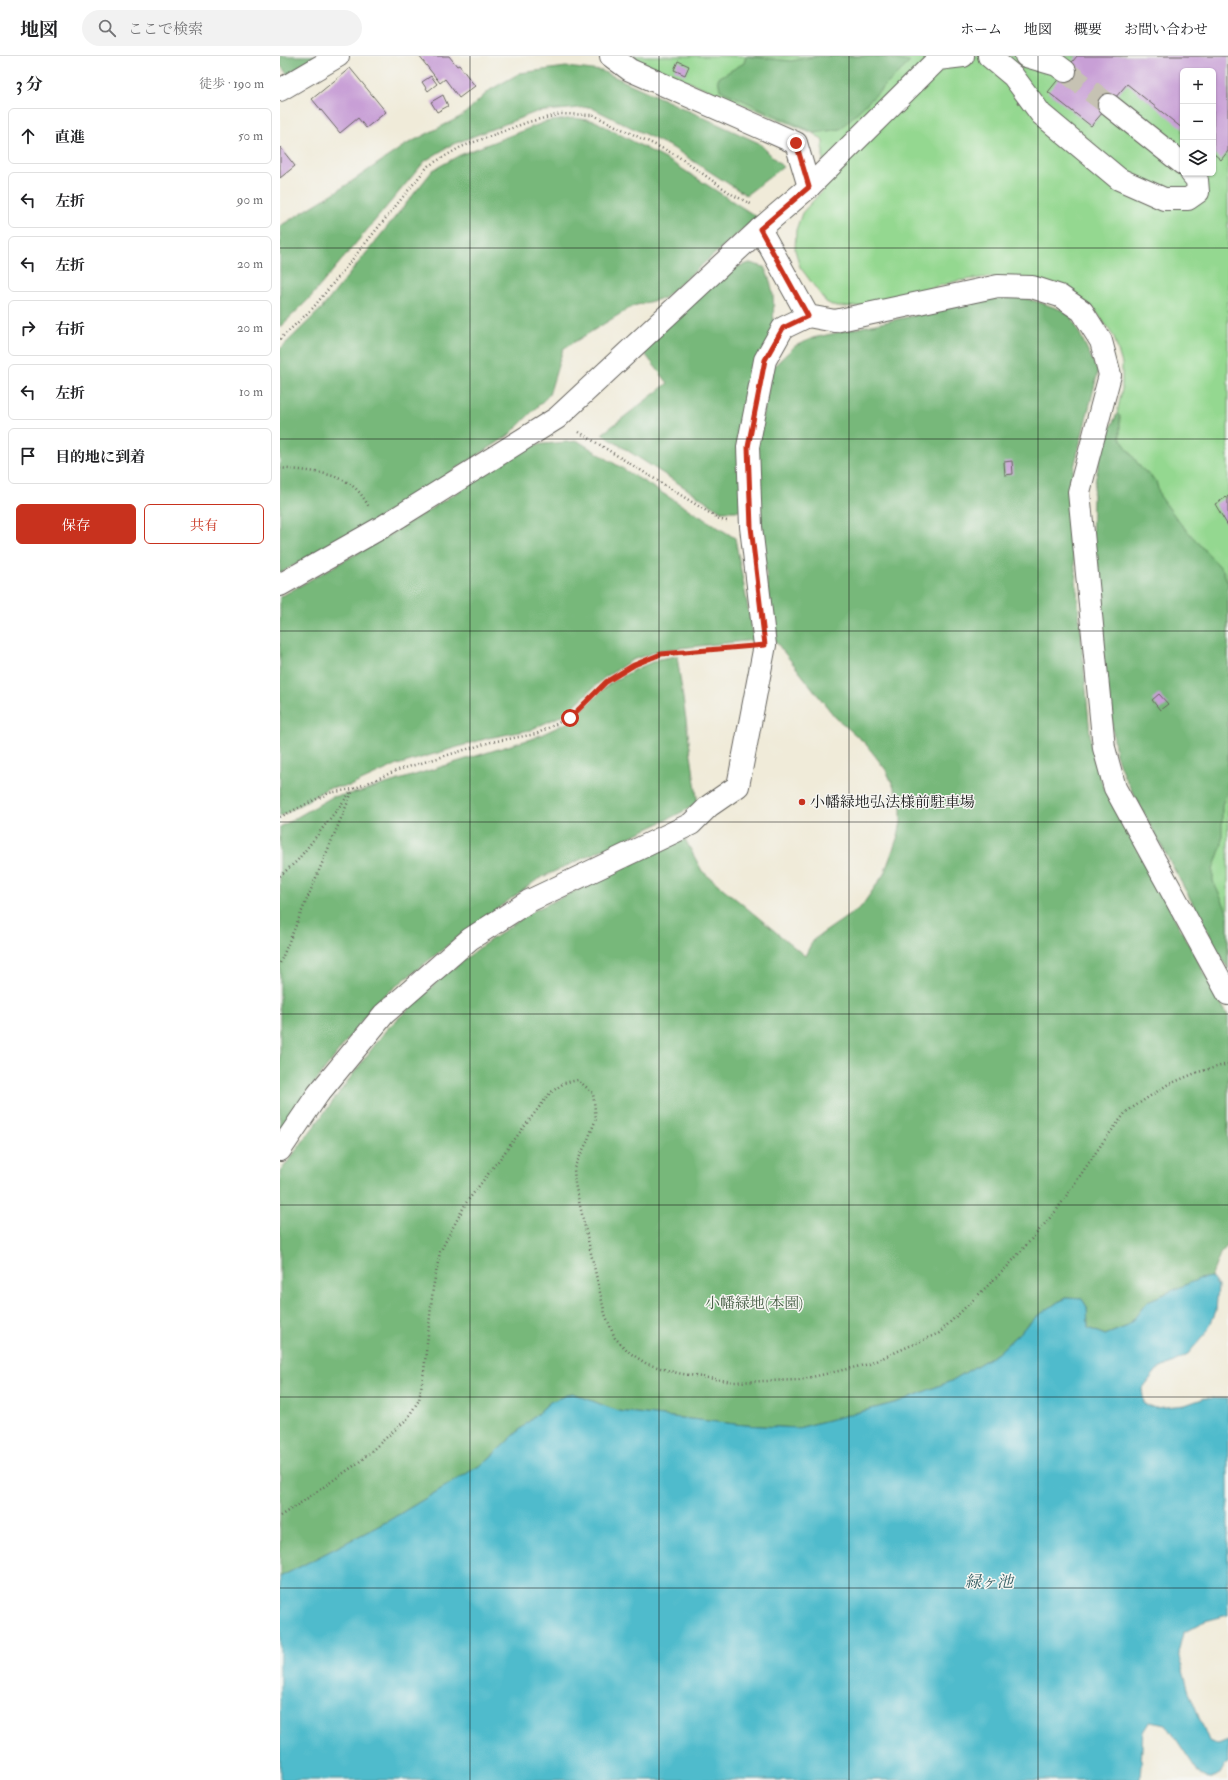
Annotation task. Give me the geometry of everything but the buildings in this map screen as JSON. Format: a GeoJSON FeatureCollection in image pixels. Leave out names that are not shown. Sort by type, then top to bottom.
{"type":"FeatureCollection","features":[{"type":"Feature","properties":{"kind":"street"},"geometry":{"type":"LineString","coordinates":[[282,85],[338,56]]}},
{"type":"Feature","properties":{"kind":"street"},"geometry":{"type":"LineString","coordinates":[[611,56],[630,70],[796,143],[809,187]]}},
{"type":"Feature","properties":{"kind":"street"},"geometry":{"type":"LineString","coordinates":[[280,584],[384,526],[557,418],[809,187],[938,59],[963,56]]}},
{"type":"Feature","properties":{"kind":"street"},"geometry":{"type":"LineString","coordinates":[[989,56],[1013,76],[1040,114],[1119,179],[1164,199],[1188,199],[1198,192],[1197,180],[1194,176]]}},
{"type":"Feature","properties":{"kind":"street"},"geometry":{"type":"LineString","coordinates":[[1026,56],[1057,65],[1065,71]]}},
{"type":"Feature","properties":{"kind":"street"},"geometry":{"type":"LineString","coordinates":[[1109,105],[1180,162]]}},
{"type":"Feature","properties":{"kind":"street"},"geometry":{"type":"LineString","coordinates":[[768,223],[808,316]]}},
{"type":"Feature","properties":{"kind":"street"},"geometry":{"type":"LineString","coordinates":[[280,1150],[318,1094],[384,1014],[470,939],[529,901],[691,824],[708,806],[738,786],[765,645],[751,527],[748,447],[765,360],[783,328],[808,316],[835,321],[998,286],[1032,288],[1060,296],[1082,311],[1101,341],[1110,374],[1079,492],[1104,748],[1115,788],[1228,994]]}},
{"type":"Feature","properties":{"kind":"path"},"geometry":{"type":"LineString","coordinates":[[280,339],[313,308],[428,166],[461,147],[528,122],[560,114],[593,115],[676,155],[734,196],[768,223]]}},
{"type":"Feature","properties":{"kind":"path"},"geometry":{"type":"LineString","coordinates":[[557,418],[721,520],[751,527]]}},
{"type":"Feature","properties":{"kind":"path"},"geometry":{"type":"LineString","coordinates":[[280,468],[323,474],[345,480],[358,491],[384,526]]}},
{"type":"Feature","properties":{"kind":"path"},"geometry":{"type":"LineString","coordinates":[[280,817],[329,793],[353,789],[405,768],[491,742],[536,734],[570,718],[606,682],[634,665],[661,654],[765,645]]}},
{"type":"Feature","properties":{"kind":"path"},"geometry":{"type":"LineString","coordinates":[[280,876],[297,861],[353,789]]}},
{"type":"Feature","properties":{"kind":"path"},"geometry":{"type":"LineString","coordinates":[[280,963],[353,789]]}},
{"type":"Feature","properties":{"kind":"path"},"geometry":{"type":"LineString","coordinates":[[280,1516],[358,1463],[407,1418],[419,1400],[424,1371],[433,1288],[440,1252],[466,1203],[550,1092],[564,1083],[578,1080],[593,1092],[596,1119],[587,1142],[574,1168],[575,1184],[605,1314],[615,1338],[630,1353],[647,1364],[677,1372],[733,1382],[799,1380],[869,1364],[939,1333],[1008,1266],[1056,1211],[1103,1142],[1126,1112],[1167,1084],[1198,1072],[1228,1064]]}},
{"type":"Feature","properties":{"kind":"green space"},"geometry":{"type":"Polygon","coordinates":[[[280,56],[320,56],[288,75],[280,65],[280,56]]]}},
{"type":"Feature","properties":{"kind":"green space"},"geometry":{"type":"Polygon","coordinates":[[[633,56],[1228,56],[1228,969],[1124,776],[1093,494],[1102,446],[1117,414],[1122,389],[1122,364],[1114,337],[1095,310],[1079,297],[989,277],[957,281],[866,306],[836,307],[826,302],[800,267],[795,250],[796,230],[802,213],[823,190],[823,141],[815,134],[641,62],[633,56]]]}},
{"type":"Feature","properties":{"kind":"green space"},"geometry":{"type":"Polygon","coordinates":[[[746,56],[791,61],[819,56],[875,56],[910,62],[840,129],[815,133],[720,90],[718,78],[744,63],[746,56]]]}},
{"type":"Feature","properties":{"kind":"green space"},"geometry":{"type":"Polygon","coordinates":[[[566,67],[602,71],[759,143],[783,167],[746,195],[673,148],[590,107],[536,112],[451,145],[425,161],[309,299],[280,327],[280,226],[342,188],[405,145],[462,116],[490,90],[520,73],[566,67]]]}},
{"type":"Feature","properties":{"kind":"green space"},"geometry":{"type":"Polygon","coordinates":[[[574,118],[595,121],[673,163],[757,217],[664,298],[633,306],[563,349],[549,395],[508,436],[374,521],[280,573],[280,349],[322,308],[433,170],[460,155],[545,122],[574,118]]]}},
{"type":"Feature","properties":{"kind":"green space"},"geometry":{"type":"Polygon","coordinates":[[[750,263],[764,267],[768,275],[773,296],[773,326],[742,511],[721,511],[602,434],[668,383],[641,349],[727,270],[750,263]]]}},
{"type":"Feature","properties":{"kind":"green space","name":"小幡緑地(本園)"},"geometry":{"type":"Polygon","coordinates":[[[1017,296],[1070,313],[1098,372],[1068,491],[1091,745],[1102,784],[1228,1016],[1228,1245],[1220,1254],[1211,1277],[1199,1279],[1148,1301],[1128,1326],[1105,1335],[1088,1328],[1087,1307],[1082,1299],[1066,1298],[1036,1317],[998,1353],[951,1381],[898,1402],[798,1428],[744,1425],[618,1411],[572,1393],[550,1402],[484,1463],[388,1521],[280,1577],[280,1172],[386,1030],[441,978],[483,945],[533,911],[685,839],[702,871],[805,956],[813,940],[861,907],[884,874],[898,836],[901,822],[901,803],[886,770],[865,743],[835,717],[772,637],[755,450],[773,367],[795,346],[813,338],[984,300],[1017,296]]]}},
{"type":"Feature","properties":{"kind":"green space"},"geometry":{"type":"Polygon","coordinates":[[[1117,414],[1120,416],[1120,438],[1141,468],[1156,481],[1160,496],[1180,523],[1223,570],[1228,584],[1228,789],[1222,805],[1222,844],[1213,870],[1213,881],[1228,913],[1228,969],[1124,776],[1116,755],[1092,572],[1093,494],[1102,446],[1117,414]]]}},
{"type":"Feature","properties":{"kind":"green space"},"geometry":{"type":"Polygon","coordinates":[[[578,441],[735,538],[754,640],[661,650],[632,660],[604,678],[565,714],[530,730],[488,738],[394,766],[350,786],[328,788],[280,817],[280,597],[386,537],[532,445],[578,441]]]}},
{"type":"Feature","properties":{"kind":"green space"},"geometry":{"type":"Polygon","coordinates":[[[677,656],[698,804],[538,879],[456,939],[376,1002],[280,1129],[280,827],[332,797],[360,792],[534,738],[571,721],[609,684],[634,670],[659,659],[677,656]]]}},
{"type":"Feature","properties":{"kind":"water","name":"緑ヶ池"},"geometry":{"type":"Polygon","coordinates":[[[1211,1277],[1218,1286],[1216,1311],[1207,1332],[1186,1356],[1157,1370],[1142,1389],[1144,1404],[1155,1408],[1185,1405],[1205,1398],[1228,1399],[1228,1615],[1205,1621],[1183,1633],[1178,1653],[1189,1692],[1209,1741],[1218,1745],[1228,1741],[1228,1763],[1225,1765],[1220,1774],[1208,1779],[1200,1775],[1166,1724],[1150,1721],[1143,1732],[1140,1780],[280,1780],[280,1577],[388,1521],[484,1463],[550,1402],[572,1393],[618,1411],[744,1425],[798,1428],[898,1402],[951,1381],[998,1353],[1036,1317],[1058,1302],[1067,1298],[1082,1299],[1087,1307],[1088,1328],[1105,1335],[1128,1326],[1148,1301],[1199,1279],[1211,1277]]]}},
{"type":"Feature","properties":{"kind":"tunnel"},"geometry":{"type":"LineString","coordinates":[[1065,71],[1109,105]]}},
{"type":"Feature","properties":{"kind":"place","name":"小幡緑地弘法様前駐車場"},"geometry":{"type":"Point","coordinates":[802,802]}},
{"type":"Feature","properties":{"kind":"route"},"geometry":{"type":"LineString","coordinates":[[570,718],[606,682],[634,665],[661,654],[765,645],[751,527],[748,447],[765,360],[783,328],[808,316],[760,229],[809,187],[796,143]]}}]}
